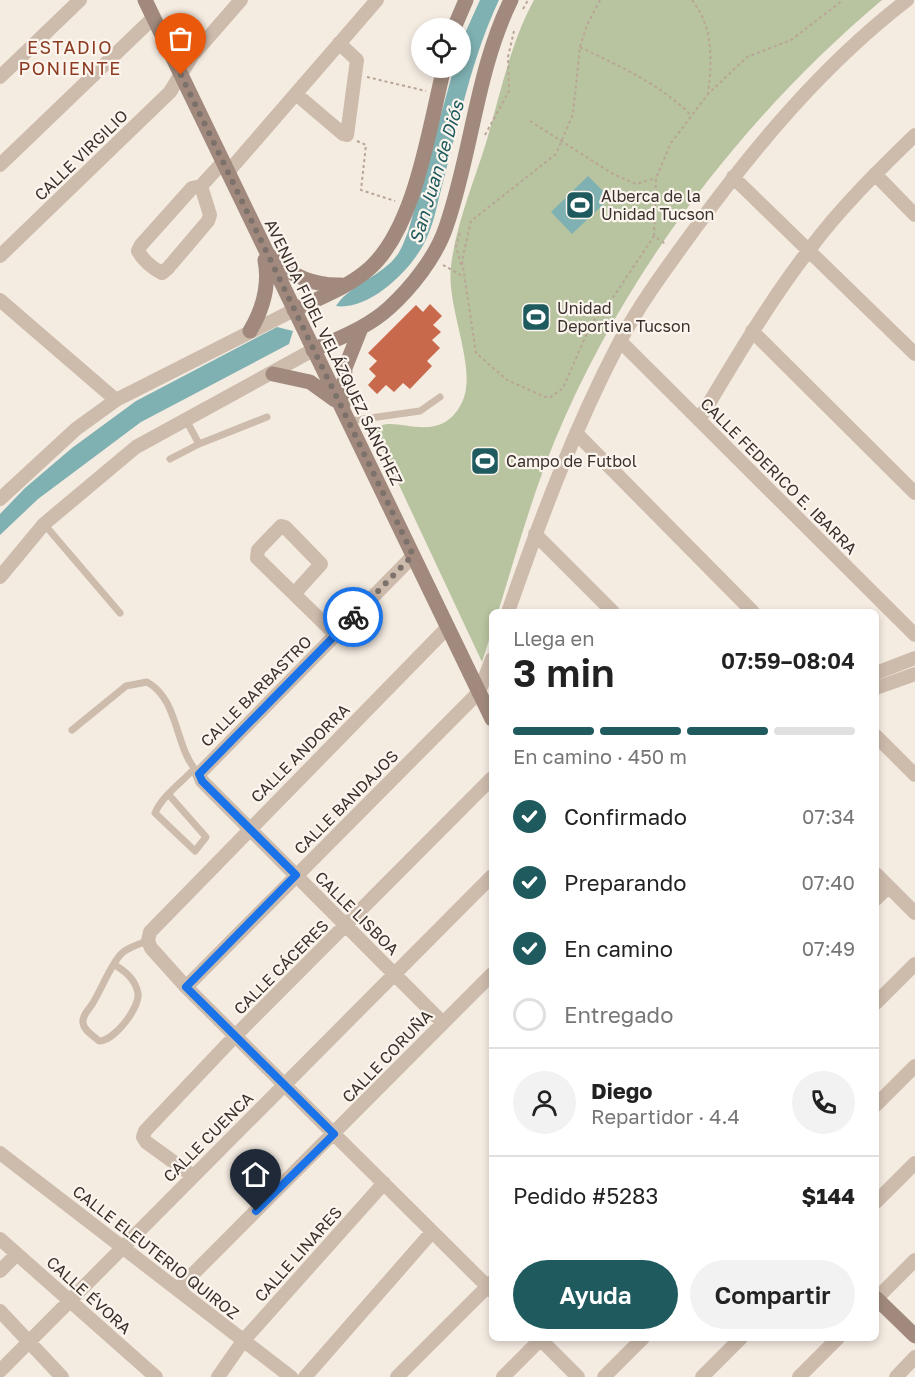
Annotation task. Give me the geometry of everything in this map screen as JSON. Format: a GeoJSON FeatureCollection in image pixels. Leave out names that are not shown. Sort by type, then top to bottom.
{"type":"FeatureCollection","features":[{"type":"Feature","properties":{"kind":"street"},"geometry":{"type":"LineString","coordinates":[[0,77],[80,0]]}},
{"type":"Feature","properties":{"kind":"street","name":"AVENIDA FIDEL VELÁZQUEZ SÁNCHEZ"},"geometry":{"type":"LineString","coordinates":[[145,0],[489,713]]}},
{"type":"Feature","properties":{"kind":"street","name":"CALLE VIRGILIO"},"geometry":{"type":"LineString","coordinates":[[0,256],[170,92],[192,56],[241,0]]}},
{"type":"Feature","properties":{"kind":"street"},"geometry":{"type":"LineString","coordinates":[[201,186],[210,215],[208,221],[162,273],[141,256],[138,251],[141,245],[192,188],[201,186],[225,167],[296,94],[377,0]]}},
{"type":"Feature","properties":{"kind":"street"},"geometry":{"type":"LineString","coordinates":[[458,18],[466,0]]}},
{"type":"Feature","properties":{"kind":"street"},"geometry":{"type":"LineString","coordinates":[[0,574],[44,524],[136,447],[273,374],[313,350],[361,328],[389,308],[426,265],[446,229],[492,50],[512,0]]}},
{"type":"Feature","properties":{"kind":"street"},"geometry":{"type":"LineString","coordinates":[[509,609],[576,433],[620,341],[677,254],[733,177],[830,67],[907,0]]}},
{"type":"Feature","properties":{"kind":"street"},"geometry":{"type":"LineString","coordinates":[[0,165],[153,18]]}},
{"type":"Feature","properties":{"kind":"street"},"geometry":{"type":"LineString","coordinates":[[339,44],[357,58],[346,136]]}},
{"type":"Feature","properties":{"kind":"street"},"geometry":{"type":"LineString","coordinates":[[0,499],[76,429],[116,400],[344,285],[370,268],[391,243],[409,205],[441,78]]}},
{"type":"Feature","properties":{"kind":"street"},"geometry":{"type":"LineString","coordinates":[[296,94],[346,136]]}},
{"type":"Feature","properties":{"kind":"street"},"geometry":{"type":"LineString","coordinates":[[699,420],[752,331],[810,249],[875,174],[915,135]]}},
{"type":"Feature","properties":{"kind":"street"},"geometry":{"type":"LineString","coordinates":[[875,174],[915,215]]}},
{"type":"Feature","properties":{"kind":"street"},"geometry":{"type":"LineString","coordinates":[[733,177],[810,249],[915,354]]}},
{"type":"Feature","properties":{"kind":"street"},"geometry":{"type":"LineString","coordinates":[[261,243],[278,263],[300,277],[322,284],[344,285]]}},
{"type":"Feature","properties":{"kind":"street"},"geometry":{"type":"LineString","coordinates":[[250,331],[261,311],[266,289],[266,266],[261,243]]}},
{"type":"Feature","properties":{"kind":"street"},"geometry":{"type":"LineString","coordinates":[[0,300],[116,400]]}},
{"type":"Feature","properties":{"kind":"street"},"geometry":{"type":"LineString","coordinates":[[346,416],[345,368],[361,328]]}},
{"type":"Feature","properties":{"kind":"street"},"geometry":{"type":"LineString","coordinates":[[752,331],[915,493]]}},
{"type":"Feature","properties":{"kind":"street","name":"CALLE FEDERICO E. IBARRA"},"geometry":{"type":"LineString","coordinates":[[620,341],[915,635]]}},
{"type":"Feature","properties":{"kind":"street"},"geometry":{"type":"LineString","coordinates":[[273,374],[310,382],[328,394],[346,416]]}},
{"type":"Feature","properties":{"kind":"street"},"geometry":{"type":"LineString","coordinates":[[576,433],[750,609]]}},
{"type":"Feature","properties":{"kind":"street"},"geometry":{"type":"LineString","coordinates":[[294,594],[321,564],[285,527],[281,526],[256,554],[294,594],[335,634]]}},
{"type":"Feature","properties":{"kind":"street"},"geometry":{"type":"LineString","coordinates":[[536,534],[610,609]]}},
{"type":"Feature","properties":{"kind":"street","name":"CALLE BARBASTRO"},"geometry":{"type":"LineString","coordinates":[[197,772],[413,555]]}},
{"type":"Feature","properties":{"kind":"street","name":"CALLE ANDORRA"},"geometry":{"type":"LineString","coordinates":[[148,941],[150,932],[249,828],[447,627]]}},
{"type":"Feature","properties":{"kind":"street"},"geometry":{"type":"LineString","coordinates":[[879,672],[915,658]]}},
{"type":"Feature","properties":{"kind":"street"},"geometry":{"type":"LineString","coordinates":[[479,692],[489,667]]}},
{"type":"Feature","properties":{"kind":"street"},"geometry":{"type":"LineString","coordinates":[[879,687],[915,674]]}},
{"type":"Feature","properties":{"kind":"street","name":"CALLE BANDAJOS"},"geometry":{"type":"LineString","coordinates":[[186,987],[479,692]]}},
{"type":"Feature","properties":{"kind":"street"},"geometry":{"type":"LineString","coordinates":[[879,739],[915,775]]}},
{"type":"Feature","properties":{"kind":"street","name":"CALLE LISBOA"},"geometry":{"type":"LineString","coordinates":[[197,772],[202,781],[443,1023]]}},
{"type":"Feature","properties":{"kind":"street","name":"CALLE CÁCERES"},"geometry":{"type":"LineString","coordinates":[[193,1176],[146,1142],[143,1137],[145,1131],[235,1036],[489,781]]}},
{"type":"Feature","properties":{"kind":"street"},"geometry":{"type":"LineString","coordinates":[[879,877],[915,913]]}},
{"type":"Feature","properties":{"kind":"street","name":"CALLE CUENCA"},"geometry":{"type":"LineString","coordinates":[[0,1371],[489,879]]}},
{"type":"Feature","properties":{"kind":"street"},"geometry":{"type":"LineString","coordinates":[[879,896],[888,887]]}},
{"type":"Feature","properties":{"kind":"street"},"geometry":{"type":"LineString","coordinates":[[148,941],[151,948],[186,987],[432,1232],[489,1285]]}},
{"type":"Feature","properties":{"kind":"street"},"geometry":{"type":"LineString","coordinates":[[879,1000],[915,964]]}},
{"type":"Feature","properties":{"kind":"street","name":"CALLE CORUÑA"},"geometry":{"type":"LineString","coordinates":[[178,1289],[489,977]]}},
{"type":"Feature","properties":{"kind":"street"},"geometry":{"type":"LineString","coordinates":[[879,1102],[915,1066]]}},
{"type":"Feature","properties":{"kind":"street","name":"CALLE ELEUTERIO QUIROZ"},"geometry":{"type":"LineString","coordinates":[[0,1153],[291,1377]]}},
{"type":"Feature","properties":{"kind":"street"},"geometry":{"type":"LineString","coordinates":[[879,1199],[915,1163]]}},
{"type":"Feature","properties":{"kind":"street","name":"CALLE LINARES"},"geometry":{"type":"LineString","coordinates":[[218,1377],[243,1341],[384,1184]]}},
{"type":"Feature","properties":{"kind":"street"},"geometry":{"type":"LineString","coordinates":[[305,1377],[432,1232]]}},
{"type":"Feature","properties":{"kind":"street","name":"CALLE ÉVORA"},"geometry":{"type":"LineString","coordinates":[[0,1239],[156,1377]]}},
{"type":"Feature","properties":{"kind":"street"},"geometry":{"type":"LineString","coordinates":[[0,1271],[17,1254]]}},
{"type":"Feature","properties":{"kind":"street"},"geometry":{"type":"LineString","coordinates":[[879,1295],[915,1260]]}},
{"type":"Feature","properties":{"kind":"street"},"geometry":{"type":"LineString","coordinates":[[397,1377],[489,1289]]}},
{"type":"Feature","properties":{"kind":"street"},"geometry":{"type":"LineString","coordinates":[[879,1301],[915,1336]]}},
{"type":"Feature","properties":{"kind":"street"},"geometry":{"type":"LineString","coordinates":[[0,1311],[62,1377]]}},
{"type":"Feature","properties":{"kind":"street"},"geometry":{"type":"LineString","coordinates":[[503,1377],[538,1341]]}},
{"type":"Feature","properties":{"kind":"street"},"geometry":{"type":"LineString","coordinates":[[544,1341],[578,1377]]}},
{"type":"Feature","properties":{"kind":"street"},"geometry":{"type":"LineString","coordinates":[[604,1377],[640,1341]]}},
{"type":"Feature","properties":{"kind":"street"},"geometry":{"type":"LineString","coordinates":[[702,1377],[738,1341]]}},
{"type":"Feature","properties":{"kind":"street"},"geometry":{"type":"LineString","coordinates":[[799,1377],[834,1341]]}},
{"type":"Feature","properties":{"kind":"street"},"geometry":{"type":"LineString","coordinates":[[896,1377],[915,1358]]}},
{"type":"Feature","properties":{"kind":"lane"},"geometry":{"type":"LineString","coordinates":[[346,416],[420,411],[440,397]]}},
{"type":"Feature","properties":{"kind":"lane"},"geometry":{"type":"LineString","coordinates":[[170,459],[199,444],[267,417]]}},
{"type":"Feature","properties":{"kind":"lane"},"geometry":{"type":"LineString","coordinates":[[186,420],[199,444]]}},
{"type":"Feature","properties":{"kind":"lane"},"geometry":{"type":"LineString","coordinates":[[44,524],[120,613]]}},
{"type":"Feature","properties":{"kind":"lane"},"geometry":{"type":"LineString","coordinates":[[72,730],[126,686],[147,682],[157,687],[165,699],[187,756],[197,772],[169,795],[155,813],[195,851],[206,837],[169,795]]}},
{"type":"Feature","properties":{"kind":"lane"},"geometry":{"type":"LineString","coordinates":[[115,964],[129,975],[136,986],[138,997],[135,1007],[111,1037],[99,1041],[83,1023],[85,1015],[101,991],[115,964],[121,955],[129,948],[148,941]]}},
{"type":"Feature","properties":{"kind":"path"},"geometry":{"type":"LineString","coordinates":[[520,16],[528,0]]}},
{"type":"Feature","properties":{"kind":"path"},"geometry":{"type":"LineString","coordinates":[[600,0],[586,25],[580,47],[574,105],[556,154],[497,198],[471,221],[462,260],[476,353],[507,380],[545,397],[563,388],[591,324],[614,296],[654,236],[656,178],[671,143],[708,94],[747,57],[792,40],[843,0]]}},
{"type":"Feature","properties":{"kind":"path"},"geometry":{"type":"LineString","coordinates":[[693,0],[707,27],[711,50],[708,94]]}},
{"type":"Feature","properties":{"kind":"path"},"geometry":{"type":"LineString","coordinates":[[482,145],[484,135],[509,91],[508,57],[515,24]]}},
{"type":"Feature","properties":{"kind":"path"},"geometry":{"type":"LineString","coordinates":[[580,47],[643,78],[672,96],[692,116]]}},
{"type":"Feature","properties":{"kind":"path"},"geometry":{"type":"LineString","coordinates":[[356,74],[437,94]]}},
{"type":"Feature","properties":{"kind":"path"},"geometry":{"type":"LineString","coordinates":[[530,121],[613,174],[636,184],[656,178]]}},
{"type":"Feature","properties":{"kind":"path"},"geometry":{"type":"LineString","coordinates":[[346,136],[366,145],[360,190],[409,205]]}},
{"type":"Feature","properties":{"kind":"path"},"geometry":{"type":"LineString","coordinates":[[462,224],[456,246],[464,277]]}},
{"type":"Feature","properties":{"kind":"path"},"geometry":{"type":"LineString","coordinates":[[654,236],[677,254]]}},
{"type":"Feature","properties":{"kind":"path"},"geometry":{"type":"LineString","coordinates":[[433,253],[446,268],[464,277]]}},
{"type":"Feature","properties":{"kind":"green space","name":"Unidad Deportiva Tucson"},"geometry":{"type":"Polygon","coordinates":[[[534,0],[882,0],[782,94],[736,146],[693,201],[653,258],[616,317],[583,378],[555,440],[499,609],[489,609],[489,640],[482,662],[376,436],[377,429],[384,425],[430,427],[442,424],[454,415],[463,400],[466,371],[451,282],[453,250],[512,52],[534,0]]]}},
{"type":"Feature","properties":{"kind":"water"},"geometry":{"type":"Polygon","coordinates":[[[480,0],[499,0],[481,44],[471,78],[471,20],[480,0]]]}},
{"type":"Feature","properties":{"kind":"water","name":"San Juan de Diós"},"geometry":{"type":"Polygon","coordinates":[[[451,78],[471,78],[435,216],[422,247],[403,272],[377,294],[350,306],[336,306],[350,291],[391,262],[398,254],[408,232],[451,78]]]}},
{"type":"Feature","properties":{"kind":"water","name":"Alberca de la Unidad Tucson"},"geometry":{"type":"Polygon","coordinates":[[[588,176],[610,198],[572,234],[551,212],[588,176]]]}},
{"type":"Feature","properties":{"kind":"water"},"geometry":{"type":"Polygon","coordinates":[[[277,327],[293,331],[289,344],[141,422],[38,499],[0,535],[0,514],[25,488],[72,448],[136,401],[277,327]]]}},
{"type":"Feature","properties":{"kind":"building"},"geometry":{"type":"Polygon","coordinates":[[[430,304],[442,316],[433,325],[441,332],[432,340],[440,348],[427,361],[432,366],[410,389],[403,383],[394,392],[386,385],[377,394],[368,385],[376,376],[369,369],[377,361],[368,353],[416,305],[423,312],[430,304]]]}},
{"type":"Feature","properties":{"kind":"way so far"},"geometry":{"type":"LineString","coordinates":[[181,75],[413,555],[353,617]]}},
{"type":"Feature","properties":{"kind":"place","name":"Alberca de la Unidad Tucson"},"geometry":{"type":"Point","coordinates":[580,205]}},
{"type":"Feature","properties":{"kind":"place","name":"Unidad Deportiva Tucson"},"geometry":{"type":"Point","coordinates":[536,317]}},
{"type":"Feature","properties":{"kind":"place","name":"Campo de Futbol"},"geometry":{"type":"Point","coordinates":[485,461]}},
{"type":"Feature","properties":{"kind":"district","name":"ESTADIO PONIENTE"},"geometry":{"type":"Point","coordinates":[70,57]}},
{"type":"Feature","properties":{"kind":"route"},"geometry":{"type":"LineString","coordinates":[[256,1211],[334,1134],[186,987],[296,875],[202,781],[199,774],[202,768],[353,617]]}}]}
